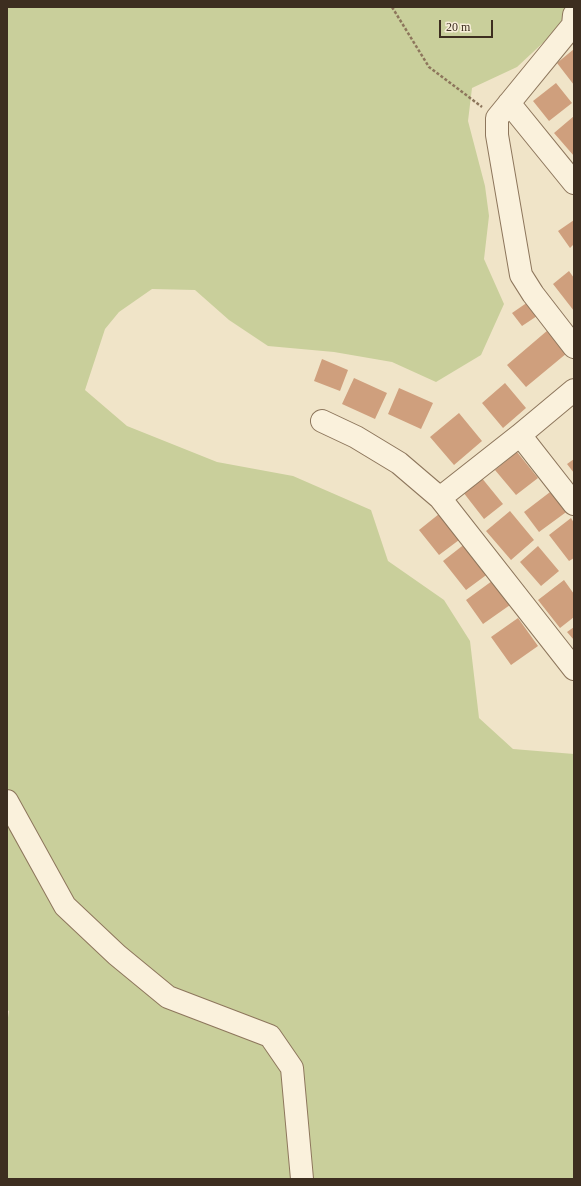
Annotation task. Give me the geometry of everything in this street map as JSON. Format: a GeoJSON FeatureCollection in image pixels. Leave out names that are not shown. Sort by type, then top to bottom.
{"type":"FeatureCollection","features":[{"type":"Feature","properties":{"kind":"street"},"geometry":{"type":"LineString","coordinates":[[574,22],[503,111],[497,135],[521,275],[533,294],[574,347]]}},
{"type":"Feature","properties":{"kind":"street"},"geometry":{"type":"LineString","coordinates":[[503,111],[574,183]]}},
{"type":"Feature","properties":{"kind":"street"},"geometry":{"type":"LineString","coordinates":[[440,498],[574,390]]}},
{"type":"Feature","properties":{"kind":"street"},"geometry":{"type":"LineString","coordinates":[[322,421],[356,437],[399,463],[440,498],[574,669]]}},
{"type":"Feature","properties":{"kind":"street"},"geometry":{"type":"LineString","coordinates":[[520,435],[574,504]]}},
{"type":"Feature","properties":{"kind":"street"},"geometry":{"type":"LineString","coordinates":[[7,801],[66,906],[117,955],[168,996],[270,1036],[292,1068],[302,1179]]}},
{"type":"Feature","properties":{"kind":"path"},"geometry":{"type":"LineString","coordinates":[[392,7],[429,67],[503,111]]}},
{"type":"Feature","properties":{"kind":"green space"},"geometry":{"type":"Polygon","coordinates":[[[7,7],[565,7],[560,27],[517,67],[472,88],[468,121],[485,186],[489,216],[484,259],[504,304],[481,355],[436,382],[392,362],[334,352],[268,346],[229,320],[195,290],[152,289],[119,312],[105,329],[85,390],[127,426],[217,462],[293,476],[371,510],[388,561],[444,600],[470,641],[479,718],[513,749],[574,754],[574,1179],[7,1179],[7,1024],[9,1011],[7,1010],[7,7]]]}},
{"type":"Feature","properties":{"kind":"building"},"geometry":{"type":"Polygon","coordinates":[[[574,49],[574,85],[557,63],[574,49]]]}},
{"type":"Feature","properties":{"kind":"building"},"geometry":{"type":"Polygon","coordinates":[[[556,83],[572,103],[549,121],[533,101],[556,83]]]}},
{"type":"Feature","properties":{"kind":"building"},"geometry":{"type":"Polygon","coordinates":[[[574,116],[574,156],[554,133],[574,116]]]}},
{"type":"Feature","properties":{"kind":"building"},"geometry":{"type":"Polygon","coordinates":[[[574,220],[574,244],[570,248],[558,231],[574,220]]]}},
{"type":"Feature","properties":{"kind":"building"},"geometry":{"type":"Polygon","coordinates":[[[569,271],[574,278],[574,311],[553,284],[569,271]]]}},
{"type":"Feature","properties":{"kind":"building"},"geometry":{"type":"Polygon","coordinates":[[[528,302],[537,316],[522,326],[512,313],[528,302]]]}},
{"type":"Feature","properties":{"kind":"building"},"geometry":{"type":"Polygon","coordinates":[[[548,330],[567,353],[526,387],[507,365],[548,330]]]}},
{"type":"Feature","properties":{"kind":"building"},"geometry":{"type":"Polygon","coordinates":[[[322,359],[348,370],[340,391],[314,381],[322,359]]]}},
{"type":"Feature","properties":{"kind":"building"},"geometry":{"type":"Polygon","coordinates":[[[354,378],[387,393],[375,419],[342,404],[354,378]]]}},
{"type":"Feature","properties":{"kind":"building"},"geometry":{"type":"Polygon","coordinates":[[[505,383],[526,408],[503,428],[482,403],[505,383]]]}},
{"type":"Feature","properties":{"kind":"building"},"geometry":{"type":"Polygon","coordinates":[[[399,388],[433,403],[421,429],[388,414],[399,388]]]}},
{"type":"Feature","properties":{"kind":"building"},"geometry":{"type":"Polygon","coordinates":[[[459,413],[482,441],[454,465],[430,437],[459,413]]]}},
{"type":"Feature","properties":{"kind":"building"},"geometry":{"type":"Polygon","coordinates":[[[517,452],[538,478],[516,495],[495,470],[517,452]]]}},
{"type":"Feature","properties":{"kind":"building"},"geometry":{"type":"Polygon","coordinates":[[[574,459],[574,473],[567,464],[574,459]]]}},
{"type":"Feature","properties":{"kind":"building"},"geometry":{"type":"Polygon","coordinates":[[[481,477],[503,504],[484,519],[463,492],[481,477]]]}},
{"type":"Feature","properties":{"kind":"building"},"geometry":{"type":"Polygon","coordinates":[[[554,489],[569,510],[539,532],[524,512],[554,489]]]}},
{"type":"Feature","properties":{"kind":"building"},"geometry":{"type":"Polygon","coordinates":[[[510,511],[534,540],[511,560],[486,531],[510,511]]]}},
{"type":"Feature","properties":{"kind":"building"},"geometry":{"type":"Polygon","coordinates":[[[439,514],[459,540],[439,555],[419,530],[439,514]]]}},
{"type":"Feature","properties":{"kind":"building"},"geometry":{"type":"Polygon","coordinates":[[[571,518],[574,523],[574,558],[569,561],[549,535],[571,518]]]}},
{"type":"Feature","properties":{"kind":"building"},"geometry":{"type":"Polygon","coordinates":[[[466,543],[489,573],[466,590],[443,561],[466,543]]]}},
{"type":"Feature","properties":{"kind":"building"},"geometry":{"type":"Polygon","coordinates":[[[538,546],[559,571],[541,586],[520,562],[538,546]]]}},
{"type":"Feature","properties":{"kind":"building"},"geometry":{"type":"Polygon","coordinates":[[[564,580],[574,594],[574,617],[560,628],[538,600],[564,580]]]}},
{"type":"Feature","properties":{"kind":"building"},"geometry":{"type":"Polygon","coordinates":[[[492,581],[510,605],[483,624],[466,600],[492,581]]]}},
{"type":"Feature","properties":{"kind":"building"},"geometry":{"type":"Polygon","coordinates":[[[518,618],[538,646],[511,665],[491,637],[518,618]]]}},
{"type":"Feature","properties":{"kind":"building"},"geometry":{"type":"Polygon","coordinates":[[[574,627],[574,640],[567,632],[574,627]]]}}]}
